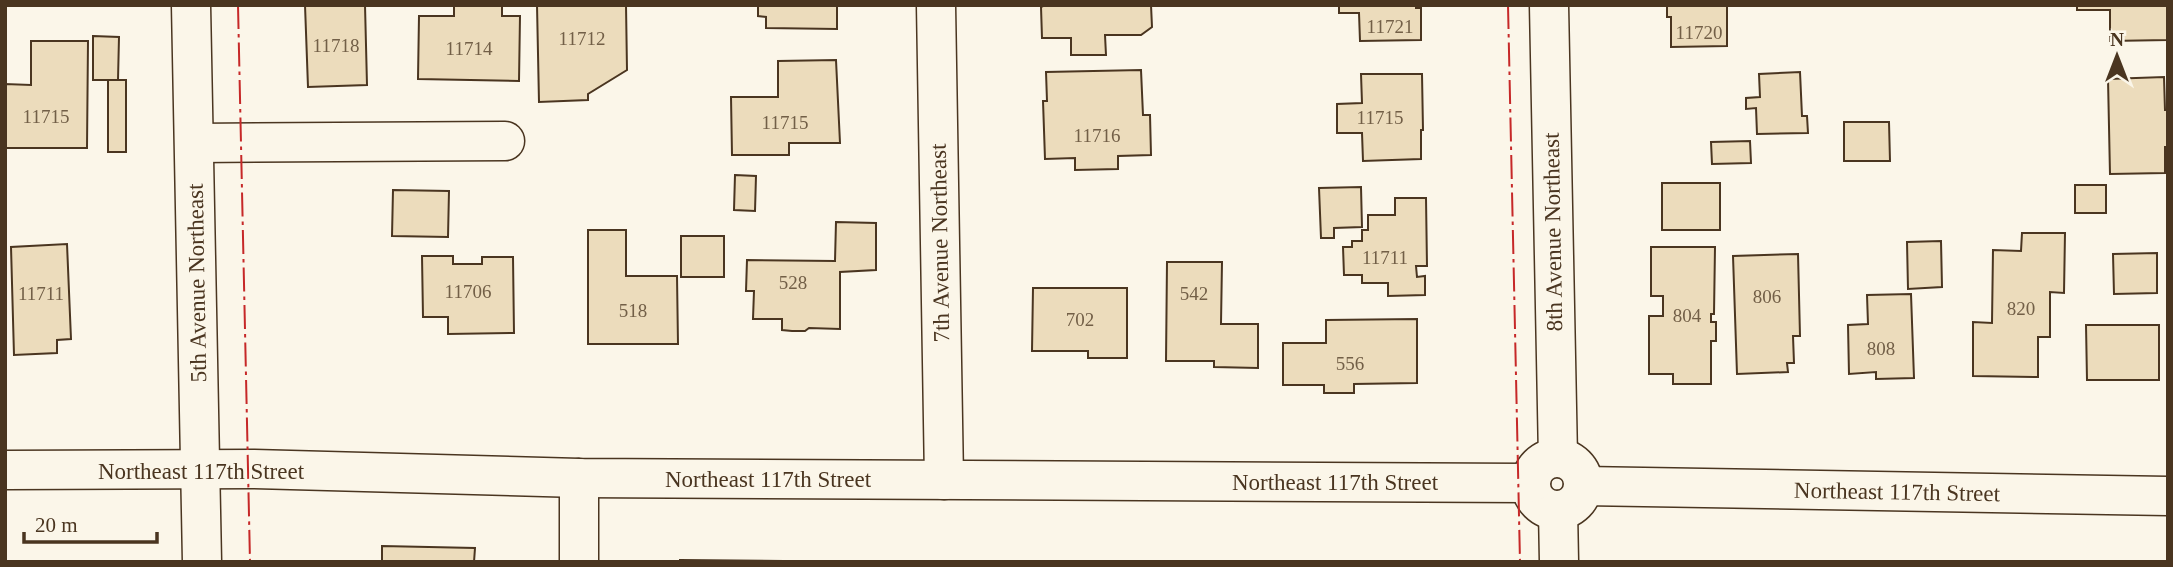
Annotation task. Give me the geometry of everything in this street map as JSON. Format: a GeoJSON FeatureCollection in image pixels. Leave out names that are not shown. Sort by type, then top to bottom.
{"type":"FeatureCollection","features":[{"type":"Feature","properties":{"kind":"street","name":"5th Avenue Northeast"},"geometry":{"type":"LineString","coordinates":[[191,5],[202,562]]}},
{"type":"Feature","properties":{"kind":"street","name":"7th Avenue Northeast"},"geometry":{"type":"LineString","coordinates":[[936,5],[944,480]]}},
{"type":"Feature","properties":{"kind":"street","name":"8th Avenue Northeast"},"geometry":{"type":"LineString","coordinates":[[1545,471],[1549,5]]}},
{"type":"Feature","properties":{"kind":"street"},"geometry":{"type":"LineString","coordinates":[[195,143],[505,141]]}},
{"type":"Feature","properties":{"kind":"street","name":"Northeast 117th Street"},"geometry":{"type":"LineString","coordinates":[[5,470],[254,469],[579,478],[944,480],[1545,471]]}},
{"type":"Feature","properties":{"kind":"street"},"geometry":{"type":"LineString","coordinates":[[1545,471],[1534,496],[1539,503],[1546,508],[1571,498]]}},
{"type":"Feature","properties":{"kind":"street"},"geometry":{"type":"LineString","coordinates":[[579,478],[579,562]]}},
{"type":"Feature","properties":{"kind":"street","name":"Northeast 117th Street"},"geometry":{"type":"LineString","coordinates":[[1571,498],[2168,496]]}},
{"type":"Feature","properties":{"kind":"street"},"geometry":{"type":"LineString","coordinates":[[1559,562],[1571,498]]}},
{"type":"Feature","properties":{"kind":"building"},"geometry":{"type":"Polygon","coordinates":[[[305,5],[365,5],[367,85],[308,87],[305,5]]]}},
{"type":"Feature","properties":{"kind":"building"},"geometry":{"type":"Polygon","coordinates":[[[454,5],[502,5],[502,16],[520,16],[519,81],[418,79],[419,16],[454,16],[454,5]]]}},
{"type":"Feature","properties":{"kind":"building"},"geometry":{"type":"Polygon","coordinates":[[[537,5],[626,5],[627,70],[588,94],[588,100],[539,102],[537,5]]]}},
{"type":"Feature","properties":{"kind":"building"},"geometry":{"type":"Polygon","coordinates":[[[758,5],[837,5],[837,29],[766,28],[766,17],[758,16],[758,5]]]}},
{"type":"Feature","properties":{"kind":"building"},"geometry":{"type":"Polygon","coordinates":[[[1151,5],[1152,27],[1141,35],[1105,35],[1106,55],[1071,55],[1071,38],[1042,38],[1041,7],[1151,5]]]}},
{"type":"Feature","properties":{"kind":"building"},"geometry":{"type":"Polygon","coordinates":[[[1339,5],[1416,5],[1416,8],[1421,8],[1421,40],[1360,41],[1359,13],[1339,13],[1339,5]]]}},
{"type":"Feature","properties":{"kind":"building"},"geometry":{"type":"Polygon","coordinates":[[[1667,5],[1727,5],[1727,46],[1671,47],[1671,17],[1667,17],[1667,5]]]}},
{"type":"Feature","properties":{"kind":"building"},"geometry":{"type":"Polygon","coordinates":[[[2077,5],[2168,5],[2168,40],[2110,41],[2110,10],[2077,10],[2077,5]]]}},
{"type":"Feature","properties":{"kind":"building"},"geometry":{"type":"Polygon","coordinates":[[[93,36],[119,37],[118,80],[93,80],[93,36]]]}},
{"type":"Feature","properties":{"kind":"building"},"geometry":{"type":"Polygon","coordinates":[[[31,41],[88,41],[87,148],[5,148],[5,84],[31,85],[31,41]]]}},
{"type":"Feature","properties":{"kind":"building"},"geometry":{"type":"Polygon","coordinates":[[[836,60],[840,143],[789,143],[789,155],[732,155],[731,97],[778,97],[778,61],[836,60]]]}},
{"type":"Feature","properties":{"kind":"building"},"geometry":{"type":"Polygon","coordinates":[[[1141,70],[1143,115],[1150,115],[1151,155],[1118,156],[1118,169],[1075,170],[1075,158],[1045,159],[1043,101],[1047,101],[1046,72],[1141,70]]]}},
{"type":"Feature","properties":{"kind":"building"},"geometry":{"type":"Polygon","coordinates":[[[1800,72],[1802,116],[1807,116],[1808,133],[1757,134],[1756,108],[1746,109],[1746,98],[1760,97],[1759,74],[1800,72]]]}},
{"type":"Feature","properties":{"kind":"building"},"geometry":{"type":"Polygon","coordinates":[[[1361,74],[1422,74],[1421,159],[1363,161],[1362,133],[1337,133],[1337,104],[1362,103],[1361,74]]]}},
{"type":"Feature","properties":{"kind":"building"},"geometry":{"type":"Polygon","coordinates":[[[2164,77],[2165,110],[2168,110],[2165,173],[2110,174],[2108,79],[2164,77]]]}},
{"type":"Feature","properties":{"kind":"building"},"geometry":{"type":"Polygon","coordinates":[[[108,80],[126,80],[126,152],[108,152],[108,80]]]}},
{"type":"Feature","properties":{"kind":"building"},"geometry":{"type":"Polygon","coordinates":[[[1844,122],[1889,122],[1890,161],[1844,161],[1844,122]]]}},
{"type":"Feature","properties":{"kind":"building"},"geometry":{"type":"Polygon","coordinates":[[[1750,141],[1751,163],[1712,164],[1711,142],[1750,141]]]}},
{"type":"Feature","properties":{"kind":"building"},"geometry":{"type":"Polygon","coordinates":[[[735,175],[756,176],[755,211],[734,210],[735,175]]]}},
{"type":"Feature","properties":{"kind":"building"},"geometry":{"type":"Polygon","coordinates":[[[1662,183],[1720,183],[1720,230],[1662,230],[1662,183]]]}},
{"type":"Feature","properties":{"kind":"building"},"geometry":{"type":"Polygon","coordinates":[[[2075,185],[2106,185],[2106,213],[2075,213],[2075,185]]]}},
{"type":"Feature","properties":{"kind":"building"},"geometry":{"type":"Polygon","coordinates":[[[1361,187],[1362,227],[1334,228],[1334,238],[1321,238],[1319,188],[1361,187]]]}},
{"type":"Feature","properties":{"kind":"building"},"geometry":{"type":"Polygon","coordinates":[[[393,190],[449,191],[448,237],[392,236],[393,190]]]}},
{"type":"Feature","properties":{"kind":"building"},"geometry":{"type":"Polygon","coordinates":[[[1395,198],[1426,198],[1427,266],[1416,266],[1417,277],[1425,276],[1425,295],[1388,296],[1388,283],[1362,283],[1362,275],[1344,275],[1343,247],[1352,247],[1352,241],[1362,241],[1362,230],[1368,230],[1368,215],[1395,215],[1395,198]]]}},
{"type":"Feature","properties":{"kind":"building"},"geometry":{"type":"Polygon","coordinates":[[[836,222],[876,223],[876,270],[840,272],[840,329],[782,330],[782,319],[753,319],[754,291],[746,291],[747,260],[835,261],[836,222]]]}},
{"type":"Feature","properties":{"kind":"building"},"geometry":{"type":"Polygon","coordinates":[[[588,230],[626,230],[626,276],[677,276],[678,344],[588,344],[588,230]]]}},
{"type":"Feature","properties":{"kind":"building"},"geometry":{"type":"Polygon","coordinates":[[[2022,233],[2065,233],[2064,293],[2050,292],[2050,337],[2038,337],[2038,377],[1973,376],[1973,322],[1992,323],[1993,250],[2021,251],[2022,233]]]}},
{"type":"Feature","properties":{"kind":"building"},"geometry":{"type":"Polygon","coordinates":[[[681,236],[724,236],[724,277],[681,277],[681,236]]]}},
{"type":"Feature","properties":{"kind":"building"},"geometry":{"type":"Polygon","coordinates":[[[1941,241],[1942,287],[1908,289],[1907,242],[1941,241]]]}},
{"type":"Feature","properties":{"kind":"building"},"geometry":{"type":"Polygon","coordinates":[[[67,244],[71,339],[57,340],[57,353],[14,355],[11,247],[67,244]]]}},
{"type":"Feature","properties":{"kind":"building"},"geometry":{"type":"Polygon","coordinates":[[[1651,247],[1715,247],[1714,314],[1711,314],[1711,322],[1716,322],[1716,341],[1711,341],[1711,384],[1673,384],[1673,374],[1649,374],[1649,316],[1663,316],[1663,296],[1651,296],[1651,247]]]}},
{"type":"Feature","properties":{"kind":"building"},"geometry":{"type":"Polygon","coordinates":[[[2157,253],[2157,293],[2114,294],[2113,254],[2157,253]]]}},
{"type":"Feature","properties":{"kind":"building"},"geometry":{"type":"Polygon","coordinates":[[[1798,254],[1800,336],[1793,336],[1794,363],[1787,363],[1788,372],[1737,374],[1733,256],[1798,254]]]}},
{"type":"Feature","properties":{"kind":"building"},"geometry":{"type":"Polygon","coordinates":[[[422,256],[453,256],[453,264],[482,264],[482,257],[513,257],[514,333],[448,334],[448,317],[423,317],[422,256]]]}},
{"type":"Feature","properties":{"kind":"building"},"geometry":{"type":"Polygon","coordinates":[[[1167,262],[1222,262],[1221,324],[1258,324],[1258,368],[1214,367],[1214,361],[1166,361],[1167,262]]]}},
{"type":"Feature","properties":{"kind":"building"},"geometry":{"type":"Polygon","coordinates":[[[1033,288],[1127,288],[1127,358],[1088,358],[1088,351],[1032,351],[1033,288]]]}},
{"type":"Feature","properties":{"kind":"building"},"geometry":{"type":"Polygon","coordinates":[[[1911,294],[1914,378],[1876,379],[1876,372],[1849,374],[1848,325],[1868,324],[1867,295],[1911,294]]]}},
{"type":"Feature","properties":{"kind":"building"},"geometry":{"type":"Polygon","coordinates":[[[1417,319],[1417,383],[1354,384],[1354,393],[1324,393],[1324,385],[1283,385],[1283,343],[1326,343],[1326,320],[1417,319]]]}},
{"type":"Feature","properties":{"kind":"building"},"geometry":{"type":"Polygon","coordinates":[[[2086,325],[2159,325],[2159,380],[2087,380],[2086,325]]]}},
{"type":"Feature","properties":{"kind":"building"},"geometry":{"type":"Polygon","coordinates":[[[382,546],[475,548],[474,562],[382,562],[382,546]]]}},
{"type":"Feature","properties":{"kind":"building"},"geometry":{"type":"Polygon","coordinates":[[[783,561],[783,562],[680,562],[783,561]]]}},
{"type":"Feature","properties":{"kind":"power"},"geometry":{"type":"LineString","coordinates":[[238,5],[250,562]]}},
{"type":"Feature","properties":{"kind":"power"},"geometry":{"type":"LineString","coordinates":[[1508,5],[1520,562]]}}]}
